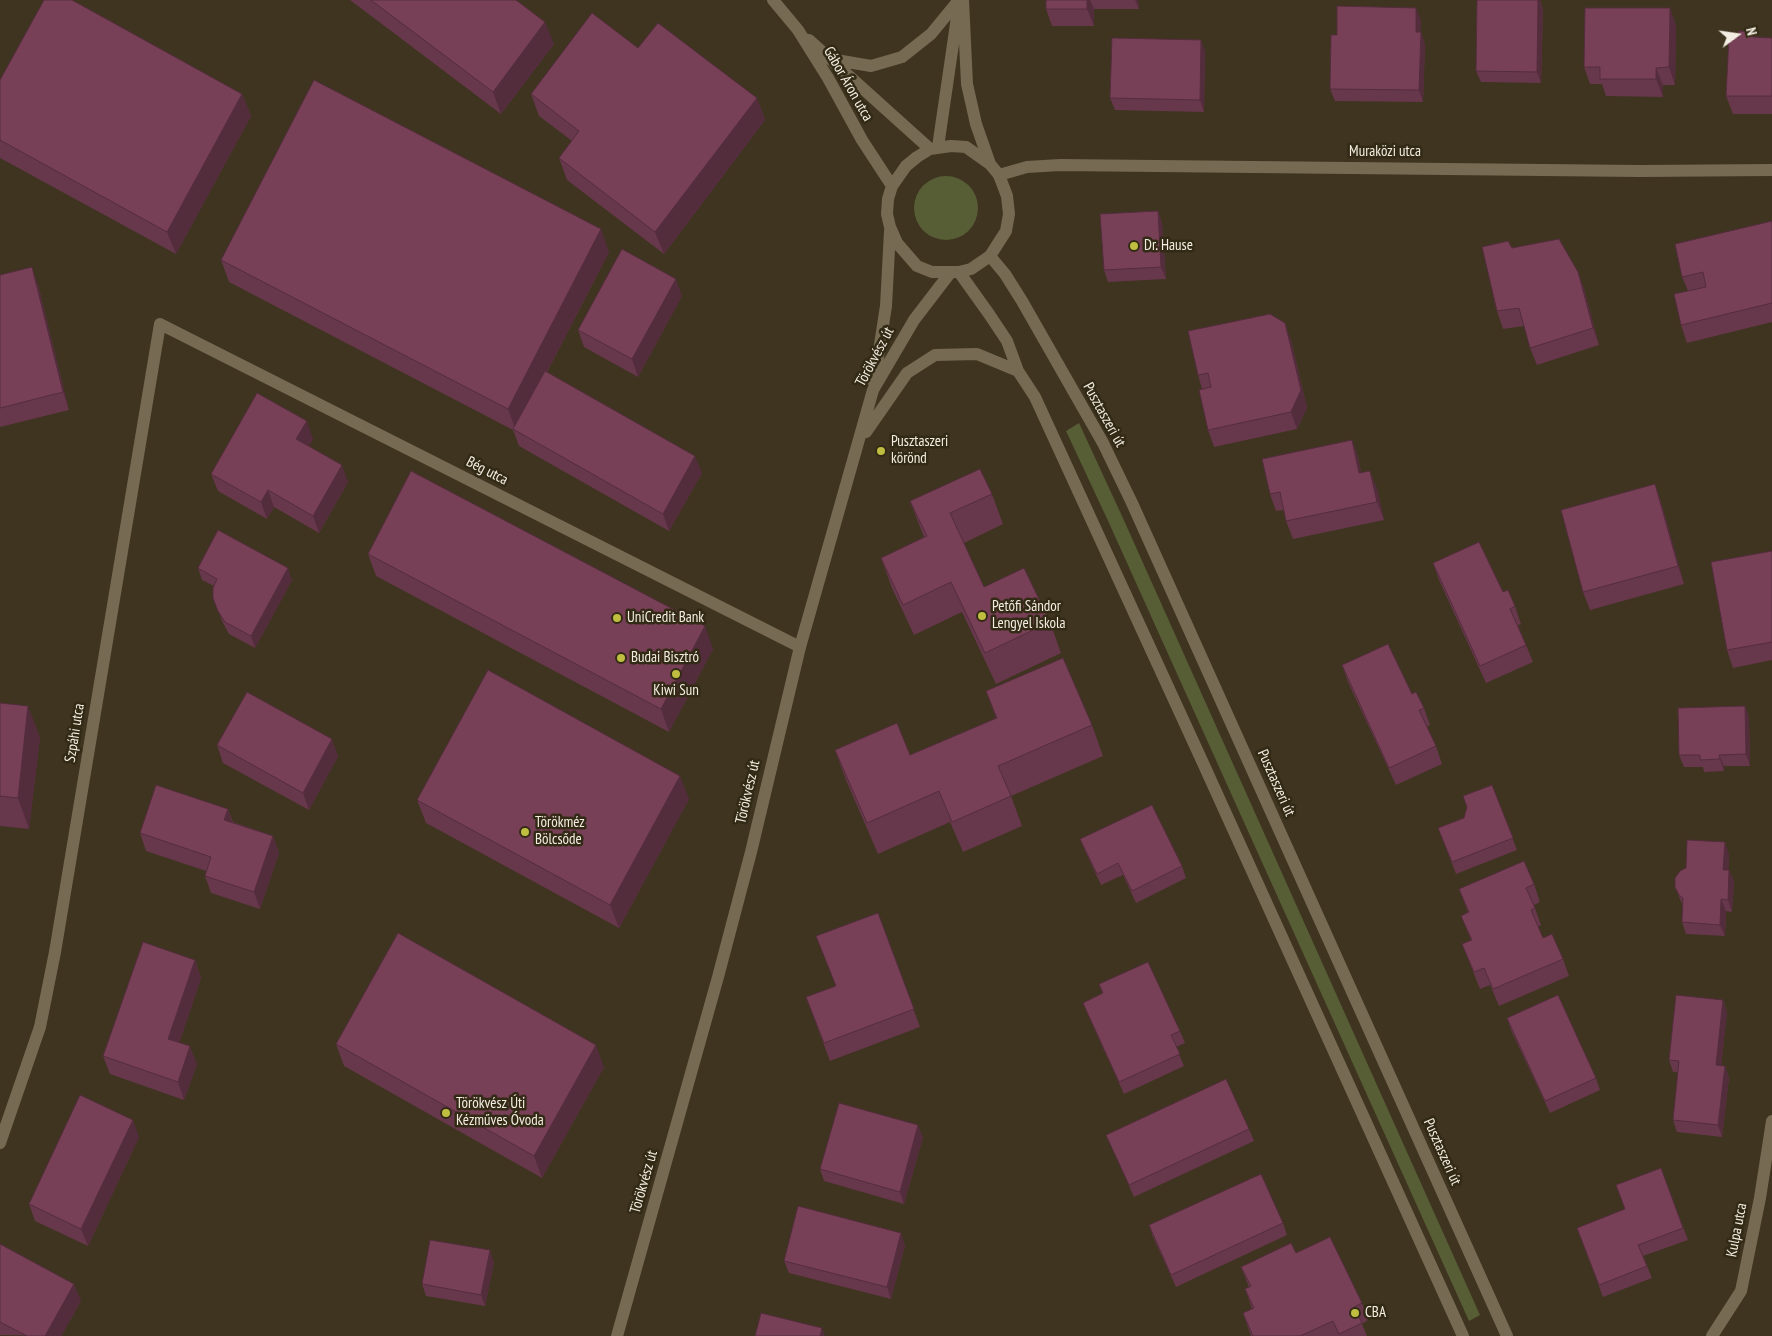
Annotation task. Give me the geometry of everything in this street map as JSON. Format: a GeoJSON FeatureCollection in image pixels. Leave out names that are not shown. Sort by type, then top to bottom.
{"type":"FeatureCollection","features":[{"type":"Feature","properties":{"kind":"street","name":"Gábor Áron utca"},"geometry":{"type":"LineString","coordinates":[[773,0],[798,30],[828,78],[862,140],[892,186]]}},
{"type":"Feature","properties":{"kind":"street"},"geometry":{"type":"LineString","coordinates":[[830,59],[871,66],[902,57],[931,34],[960,0]]}},
{"type":"Feature","properties":{"kind":"street"},"geometry":{"type":"LineString","coordinates":[[934,148],[960,0]]}},
{"type":"Feature","properties":{"kind":"street"},"geometry":{"type":"LineString","coordinates":[[960,0],[968,84],[976,124],[990,164]]}},
{"type":"Feature","properties":{"kind":"street"},"geometry":{"type":"LineString","coordinates":[[798,30],[934,148]]}},
{"type":"Feature","properties":{"kind":"street"},"geometry":{"type":"LineString","coordinates":[[951,146],[966,147],[990,164],[999,175],[1007,196],[1009,214],[1006,231],[990,256],[971,269],[954,273],[932,272],[917,266],[897,243],[887,214],[888,199],[892,186],[906,166],[934,148],[951,146]]}},
{"type":"Feature","properties":{"kind":"street","name":"Muraközi utca"},"geometry":{"type":"LineString","coordinates":[[999,175],[1026,167],[1060,165],[1630,171],[1772,170]]}},
{"type":"Feature","properties":{"kind":"street"},"geometry":{"type":"LineString","coordinates":[[873,390],[886,306],[890,227]]}},
{"type":"Feature","properties":{"kind":"street","name":"Pusztaszeri út"},"geometry":{"type":"LineString","coordinates":[[990,256],[1005,274],[1022,301],[1103,443],[1507,1336]]}},
{"type":"Feature","properties":{"kind":"street"},"geometry":{"type":"LineString","coordinates":[[954,273],[990,314],[1007,341],[1018,371],[1035,397],[1463,1336]]}},
{"type":"Feature","properties":{"kind":"street","name":"Törökvész út"},"geometry":{"type":"LineString","coordinates":[[617,1336],[718,977],[751,852],[800,647],[873,390],[914,320],[954,273]]}},
{"type":"Feature","properties":{"kind":"street","name":"Bég utca"},"geometry":{"type":"LineString","coordinates":[[160,324],[800,647]]}},
{"type":"Feature","properties":{"kind":"street","name":"Szpáhi utca"},"geometry":{"type":"LineString","coordinates":[[0,1143],[40,1028],[56,952],[160,324]]}},
{"type":"Feature","properties":{"kind":"street"},"geometry":{"type":"LineString","coordinates":[[860,440],[907,373],[935,355],[977,354],[1018,371]]}},
{"type":"Feature","properties":{"kind":"street","name":"Kulpa utca"},"geometry":{"type":"LineString","coordinates":[[1712,1336],[1741,1291],[1760,1198],[1772,1121]]}},
{"type":"Feature","properties":{"kind":"green space"},"geometry":{"type":"Polygon","coordinates":[[[940,176],[952,176],[969,185],[976,196],[978,208],[976,220],[969,231],[952,240],[940,240],[928,235],[919,226],[914,214],[914,202],[919,190],[928,181],[940,176]]]}},
{"type":"Feature","properties":{"kind":"green space"},"geometry":{"type":"Polygon","coordinates":[[[1079,423],[1480,1315],[1469,1321],[1066,431],[1079,423]]]}},
{"type":"Feature","properties":{"kind":"building"},"geometry":{"type":"Polygon","coordinates":[[[44,0],[72,0],[242,94],[167,232],[0,140],[0,80],[44,0]]]}},
{"type":"Feature","properties":{"kind":"building"},"geometry":{"type":"Polygon","coordinates":[[[371,0],[516,0],[545,22],[493,92],[371,0]]]}},
{"type":"Feature","properties":{"kind":"building"},"geometry":{"type":"Polygon","coordinates":[[[1046,0],[1087,0],[1087,9],[1046,9],[1046,0]]]}},
{"type":"Feature","properties":{"kind":"building"},"geometry":{"type":"Polygon","coordinates":[[[1477,0],[1538,0],[1537,72],[1476,71],[1477,0]]]}},
{"type":"Feature","properties":{"kind":"building"},"geometry":{"type":"Polygon","coordinates":[[[1337,6],[1416,8],[1416,32],[1421,32],[1419,90],[1330,89],[1331,35],[1337,35],[1337,6]]]}},
{"type":"Feature","properties":{"kind":"building"},"geometry":{"type":"Polygon","coordinates":[[[1585,8],[1670,8],[1669,67],[1656,68],[1656,79],[1600,79],[1600,67],[1584,67],[1585,8]]]}},
{"type":"Feature","properties":{"kind":"building"},"geometry":{"type":"Polygon","coordinates":[[[592,13],[638,48],[658,23],[757,98],[655,232],[559,158],[579,131],[531,94],[592,13]]]}},
{"type":"Feature","properties":{"kind":"building"},"geometry":{"type":"Polygon","coordinates":[[[1739,31],[1753,32],[1753,37],[1772,38],[1772,96],[1726,96],[1729,36],[1739,37],[1739,31]]]}},
{"type":"Feature","properties":{"kind":"building"},"geometry":{"type":"Polygon","coordinates":[[[1112,38],[1201,40],[1200,100],[1110,98],[1112,38]]]}},
{"type":"Feature","properties":{"kind":"building"},"geometry":{"type":"Polygon","coordinates":[[[314,80],[601,229],[508,409],[221,260],[314,80]]]}},
{"type":"Feature","properties":{"kind":"building","name":"Dr. Hause"},"geometry":{"type":"Polygon","coordinates":[[[1158,211],[1161,267],[1104,270],[1100,214],[1158,211]]]}},
{"type":"Feature","properties":{"kind":"building"},"geometry":{"type":"Polygon","coordinates":[[[1772,221],[1772,303],[1681,325],[1674,294],[1706,287],[1703,272],[1682,277],[1675,244],[1772,221]]]}},
{"type":"Feature","properties":{"kind":"building"},"geometry":{"type":"Polygon","coordinates":[[[1559,239],[1578,272],[1593,328],[1530,348],[1519,308],[1497,311],[1482,247],[1508,241],[1512,248],[1559,239]]]}},
{"type":"Feature","properties":{"kind":"building"},"geometry":{"type":"Polygon","coordinates":[[[622,249],[676,279],[632,359],[578,330],[622,249]]]}},
{"type":"Feature","properties":{"kind":"building"},"geometry":{"type":"Polygon","coordinates":[[[32,267],[63,392],[0,408],[0,275],[32,267]]]}},
{"type":"Feature","properties":{"kind":"building"},"geometry":{"type":"Polygon","coordinates":[[[1270,314],[1285,323],[1301,390],[1291,412],[1208,430],[1199,390],[1211,387],[1208,373],[1198,375],[1188,331],[1270,314]]]}},
{"type":"Feature","properties":{"kind":"building"},"geometry":{"type":"Polygon","coordinates":[[[545,371],[695,456],[663,514],[513,429],[545,371]]]}},
{"type":"Feature","properties":{"kind":"building"},"geometry":{"type":"Polygon","coordinates":[[[257,393],[307,421],[296,439],[342,465],[313,516],[268,490],[261,502],[211,474],[257,393]]]}},
{"type":"Feature","properties":{"kind":"building"},"geometry":{"type":"Polygon","coordinates":[[[1352,440],[1359,473],[1370,471],[1377,502],[1286,521],[1280,492],[1270,494],[1262,459],[1352,440]]]}},
{"type":"Feature","properties":{"kind":"building"},"geometry":{"type":"Polygon","coordinates":[[[980,469],[992,494],[950,513],[984,587],[1024,568],[1050,622],[985,653],[951,582],[903,605],[881,558],[927,536],[910,501],[980,469]]]}},
{"type":"Feature","properties":{"kind":"building"},"geometry":{"type":"Polygon","coordinates":[[[411,471],[705,626],[661,709],[368,554],[411,471]]]}},
{"type":"Feature","properties":{"kind":"building"},"geometry":{"type":"Polygon","coordinates":[[[1655,484],[1678,566],[1583,592],[1561,510],[1655,484]]]}},
{"type":"Feature","properties":{"kind":"building"},"geometry":{"type":"Polygon","coordinates":[[[218,530],[288,568],[251,636],[225,622],[213,598],[213,588],[217,579],[198,568],[218,530]]]}},
{"type":"Feature","properties":{"kind":"building"},"geometry":{"type":"Polygon","coordinates":[[[1479,542],[1503,592],[1508,590],[1515,606],[1510,609],[1526,645],[1480,666],[1433,563],[1479,542]]]}},
{"type":"Feature","properties":{"kind":"building"},"geometry":{"type":"Polygon","coordinates":[[[1772,551],[1772,642],[1727,650],[1711,562],[1772,551]]]}},
{"type":"Feature","properties":{"kind":"building"},"geometry":{"type":"Polygon","coordinates":[[[1388,644],[1412,694],[1416,692],[1424,708],[1419,710],[1436,746],[1389,768],[1342,665],[1388,644]]]}},
{"type":"Feature","properties":{"kind":"building"},"geometry":{"type":"Polygon","coordinates":[[[1063,658],[1092,725],[998,766],[1011,796],[952,822],[939,791],[867,823],[835,750],[897,723],[910,755],[997,718],[986,691],[1063,658]]]}},
{"type":"Feature","properties":{"kind":"building"},"geometry":{"type":"Polygon","coordinates":[[[488,670],[680,776],[610,905],[417,800],[488,670]]]}},
{"type":"Feature","properties":{"kind":"building"},"geometry":{"type":"Polygon","coordinates":[[[247,692],[332,739],[303,793],[217,745],[247,692]]]}},
{"type":"Feature","properties":{"kind":"building"},"geometry":{"type":"Polygon","coordinates":[[[0,703],[28,706],[18,798],[0,796],[0,703]]]}},
{"type":"Feature","properties":{"kind":"building"},"geometry":{"type":"Polygon","coordinates":[[[1745,706],[1746,754],[1719,755],[1720,759],[1700,760],[1700,755],[1679,755],[1678,708],[1745,706]]]}},
{"type":"Feature","properties":{"kind":"building"},"geometry":{"type":"Polygon","coordinates":[[[156,785],[228,809],[224,820],[273,836],[254,892],[205,876],[211,857],[140,833],[156,785]]]}},
{"type":"Feature","properties":{"kind":"building"},"geometry":{"type":"Polygon","coordinates":[[[1492,785],[1513,838],[1452,862],[1438,828],[1464,818],[1467,807],[1463,796],[1492,785]]]}},
{"type":"Feature","properties":{"kind":"building"},"geometry":{"type":"Polygon","coordinates":[[[1152,805],[1182,866],[1132,891],[1118,863],[1097,874],[1080,839],[1152,805]]]}},
{"type":"Feature","properties":{"kind":"building"},"geometry":{"type":"Polygon","coordinates":[[[1687,840],[1725,842],[1723,870],[1729,870],[1728,900],[1721,899],[1720,925],[1682,922],[1683,898],[1675,887],[1675,878],[1680,871],[1686,868],[1687,840]]]}},
{"type":"Feature","properties":{"kind":"building"},"geometry":{"type":"Polygon","coordinates":[[[1524,861],[1534,884],[1526,888],[1535,908],[1531,910],[1543,938],[1552,934],[1563,959],[1493,989],[1484,968],[1474,972],[1462,944],[1472,940],[1461,916],[1469,912],[1459,889],[1524,861]]]}},
{"type":"Feature","properties":{"kind":"building"},"geometry":{"type":"Polygon","coordinates":[[[878,913],[914,1009],[824,1043],[806,997],[836,986],[816,936],[878,913]]]}},
{"type":"Feature","properties":{"kind":"building"},"geometry":{"type":"Polygon","coordinates":[[[398,933],[596,1045],[534,1156],[336,1044],[398,933]]]}},
{"type":"Feature","properties":{"kind":"building"},"geometry":{"type":"Polygon","coordinates":[[[143,942],[195,960],[168,1039],[190,1046],[178,1082],[103,1056],[143,942]]]}},
{"type":"Feature","properties":{"kind":"building"},"geometry":{"type":"Polygon","coordinates":[[[1148,962],[1180,1031],[1171,1035],[1180,1054],[1119,1082],[1083,1003],[1103,993],[1099,984],[1148,962]]]}},
{"type":"Feature","properties":{"kind":"building"},"geometry":{"type":"Polygon","coordinates":[[[1558,995],[1596,1078],[1545,1101],[1507,1018],[1558,995]]]}},
{"type":"Feature","properties":{"kind":"building"},"geometry":{"type":"Polygon","coordinates":[[[1676,995],[1723,1000],[1716,1065],[1725,1066],[1718,1125],[1673,1120],[1679,1061],[1669,1060],[1676,995]]]}},
{"type":"Feature","properties":{"kind":"building"},"geometry":{"type":"Polygon","coordinates":[[[1226,1079],[1249,1129],[1129,1185],[1106,1135],[1226,1079]]]}},
{"type":"Feature","properties":{"kind":"building"},"geometry":{"type":"Polygon","coordinates":[[[80,1095],[133,1120],[81,1229],[29,1204],[80,1095]]]}},
{"type":"Feature","properties":{"kind":"building"},"geometry":{"type":"Polygon","coordinates":[[[839,1103],[918,1125],[900,1192],[820,1169],[839,1103]]]}},
{"type":"Feature","properties":{"kind":"building"},"geometry":{"type":"Polygon","coordinates":[[[1661,1168],[1683,1228],[1638,1245],[1647,1266],[1599,1285],[1577,1228],[1625,1209],[1616,1185],[1661,1168]]]}},
{"type":"Feature","properties":{"kind":"building"},"geometry":{"type":"Polygon","coordinates":[[[1261,1174],[1283,1223],[1171,1275],[1149,1225],[1261,1174]]]}},
{"type":"Feature","properties":{"kind":"building"},"geometry":{"type":"Polygon","coordinates":[[[798,1206],[901,1233],[887,1287],[784,1261],[798,1206]]]}},
{"type":"Feature","properties":{"kind":"building"},"geometry":{"type":"Polygon","coordinates":[[[1330,1237],[1362,1303],[1354,1307],[1362,1323],[1339,1334],[1333,1321],[1300,1336],[1253,1336],[1243,1313],[1254,1308],[1245,1289],[1251,1286],[1241,1267],[1291,1243],[1296,1253],[1330,1237]]]}},
{"type":"Feature","properties":{"kind":"building"},"geometry":{"type":"Polygon","coordinates":[[[430,1240],[490,1250],[481,1295],[422,1284],[430,1240]]]}},
{"type":"Feature","properties":{"kind":"building"},"geometry":{"type":"Polygon","coordinates":[[[0,1244],[74,1284],[45,1336],[27,1336],[0,1322],[0,1244]]]}},
{"type":"Feature","properties":{"kind":"building"},"geometry":{"type":"Polygon","coordinates":[[[761,1313],[822,1328],[820,1336],[755,1336],[761,1313]]]}},
{"type":"Feature","properties":{"kind":"place","name":"Dr. Hause"},"geometry":{"type":"Point","coordinates":[1134,246]}},
{"type":"Feature","properties":{"kind":"place","name":"Pusztaszeri körönd"},"geometry":{"type":"Point","coordinates":[881,451]}},
{"type":"Feature","properties":{"kind":"place","name":"Petőfi Sándor Lengyel Iskola"},"geometry":{"type":"Point","coordinates":[982,616]}},
{"type":"Feature","properties":{"kind":"place","name":"UniCredit Bank"},"geometry":{"type":"Point","coordinates":[617,618]}},
{"type":"Feature","properties":{"kind":"place","name":"Budai Bisztró"},"geometry":{"type":"Point","coordinates":[621,658]}},
{"type":"Feature","properties":{"kind":"place","name":"Kiwi Sun"},"geometry":{"type":"Point","coordinates":[676,674]}},
{"type":"Feature","properties":{"kind":"place","name":"Törökméz Bölcsőde"},"geometry":{"type":"Point","coordinates":[525,832]}},
{"type":"Feature","properties":{"kind":"place","name":"Törökvész Úti Kézműves Óvoda"},"geometry":{"type":"Point","coordinates":[446,1113]}},
{"type":"Feature","properties":{"kind":"place","name":"CBA"},"geometry":{"type":"Point","coordinates":[1355,1313]}}]}
